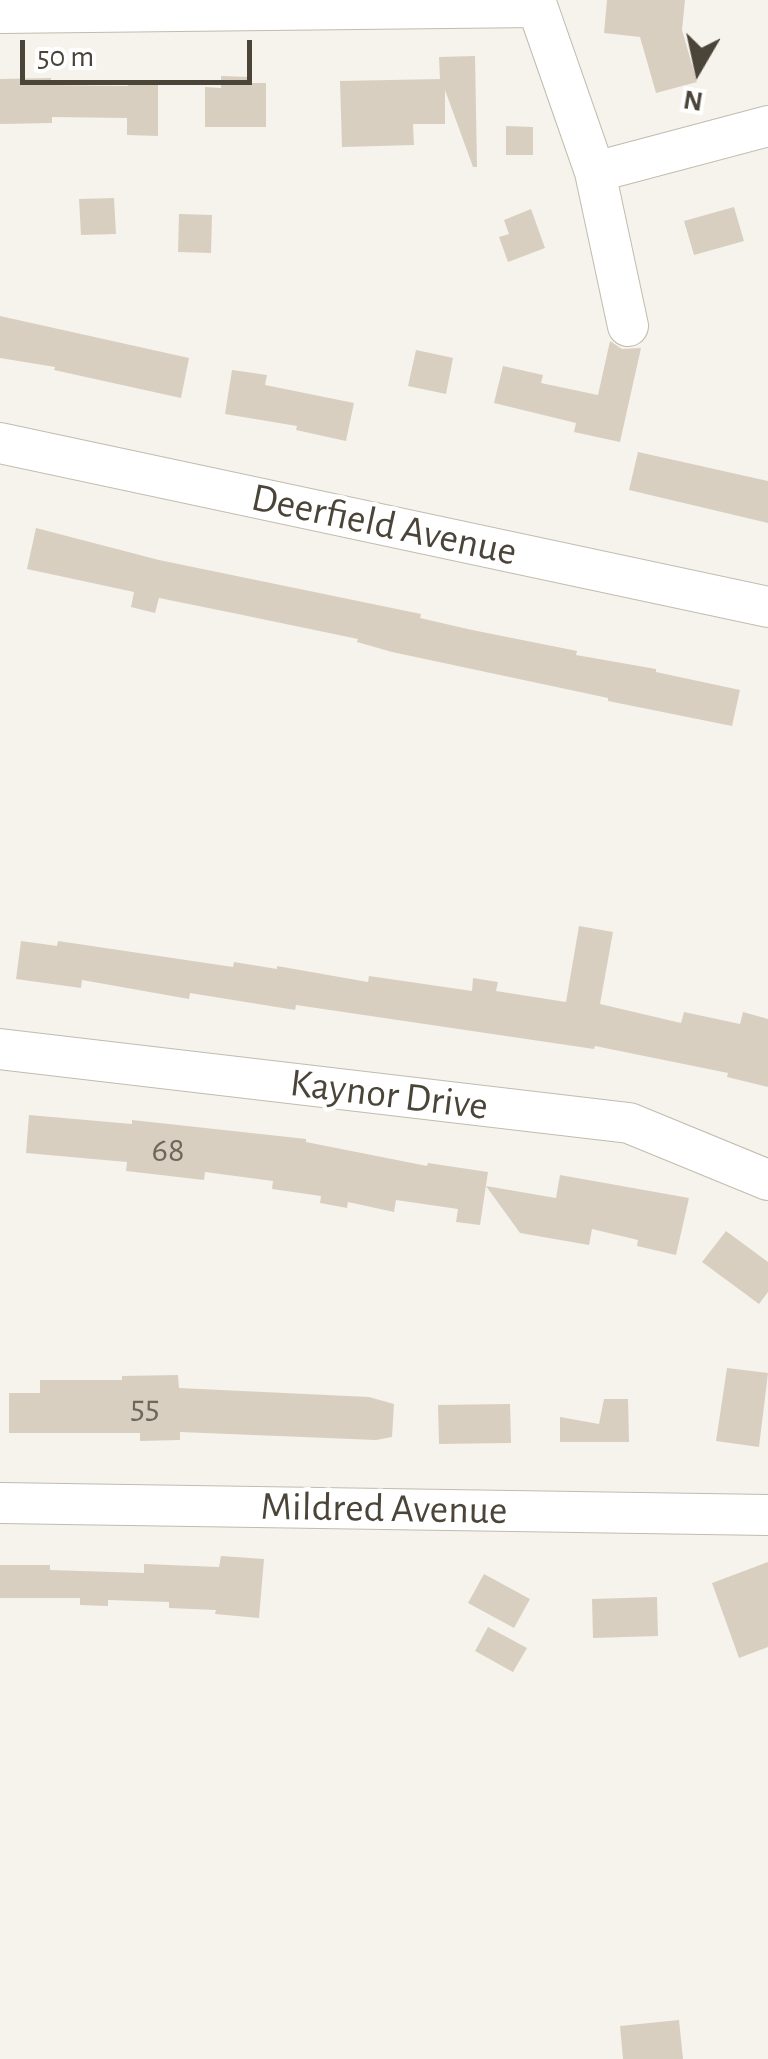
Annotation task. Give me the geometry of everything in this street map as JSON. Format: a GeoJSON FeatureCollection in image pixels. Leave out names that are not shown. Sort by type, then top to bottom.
{"type":"FeatureCollection","features":[{"type":"Feature","properties":{"kind":"street"},"geometry":{"type":"LineString","coordinates":[[0,13],[536,4],[595,172],[628,326]]}},
{"type":"Feature","properties":{"kind":"street"},"geometry":{"type":"LineString","coordinates":[[595,172],[768,126]]}},
{"type":"Feature","properties":{"kind":"street","name":"Deerfield Avenue"},"geometry":{"type":"LineString","coordinates":[[0,443],[768,606]]}},
{"type":"Feature","properties":{"kind":"street","name":"Kaynor Drive"},"geometry":{"type":"LineString","coordinates":[[0,1049],[630,1123],[768,1180]]}},
{"type":"Feature","properties":{"kind":"street","name":"Mildred Avenue"},"geometry":{"type":"LineString","coordinates":[[0,1502],[768,1516]]}},
{"type":"Feature","properties":{"kind":"building"},"geometry":{"type":"Polygon","coordinates":[[[607,0],[685,0],[682,30],[697,82],[656,93],[640,37],[604,33],[607,0]]]}},
{"type":"Feature","properties":{"kind":"building"},"geometry":{"type":"Polygon","coordinates":[[[475,56],[477,167],[473,167],[445,90],[445,124],[413,124],[414,145],[342,147],[340,81],[440,79],[439,57],[475,56]]]}},
{"type":"Feature","properties":{"kind":"building"},"geometry":{"type":"Polygon","coordinates":[[[221,76],[251,77],[251,83],[266,83],[266,127],[205,127],[205,87],[221,88],[221,76]]]}},
{"type":"Feature","properties":{"kind":"building"},"geometry":{"type":"Polygon","coordinates":[[[51,78],[51,85],[128,86],[128,82],[158,82],[158,136],[127,135],[127,118],[52,117],[52,123],[0,124],[0,79],[51,78]]]}},
{"type":"Feature","properties":{"kind":"building"},"geometry":{"type":"Polygon","coordinates":[[[506,126],[533,127],[533,155],[506,155],[506,126]]]}},
{"type":"Feature","properties":{"kind":"building"},"geometry":{"type":"Polygon","coordinates":[[[114,198],[116,234],[81,235],[79,199],[114,198]]]}},
{"type":"Feature","properties":{"kind":"building"},"geometry":{"type":"Polygon","coordinates":[[[734,207],[744,241],[694,255],[684,221],[734,207]]]}},
{"type":"Feature","properties":{"kind":"building"},"geometry":{"type":"Polygon","coordinates":[[[531,209],[545,248],[508,262],[499,237],[509,234],[504,220],[531,209]]]}},
{"type":"Feature","properties":{"kind":"building"},"geometry":{"type":"Polygon","coordinates":[[[179,214],[212,215],[211,253],[178,252],[179,214]]]}},
{"type":"Feature","properties":{"kind":"building"},"geometry":{"type":"Polygon","coordinates":[[[0,316],[189,358],[181,398],[54,370],[55,367],[0,358],[0,316]]]}},
{"type":"Feature","properties":{"kind":"building"},"geometry":{"type":"Polygon","coordinates":[[[610,341],[622,349],[641,348],[620,442],[574,432],[576,423],[494,403],[503,366],[543,375],[541,383],[598,395],[610,341]]]}},
{"type":"Feature","properties":{"kind":"building"},"geometry":{"type":"Polygon","coordinates":[[[416,350],[453,358],[446,394],[408,386],[416,350]]]}},
{"type":"Feature","properties":{"kind":"building"},"geometry":{"type":"Polygon","coordinates":[[[232,370],[267,375],[265,385],[354,403],[346,441],[296,430],[297,426],[225,414],[232,370]]]}},
{"type":"Feature","properties":{"kind":"building"},"geometry":{"type":"Polygon","coordinates":[[[638,452],[768,481],[768,523],[629,490],[638,452]]]}},
{"type":"Feature","properties":{"kind":"building"},"geometry":{"type":"Polygon","coordinates":[[[36,528],[159,560],[421,614],[420,618],[740,690],[732,726],[392,652],[357,642],[358,639],[159,598],[155,613],[131,607],[134,592],[27,569],[36,528]]]}},
{"type":"Feature","properties":{"kind":"building"},"geometry":{"type":"Polygon","coordinates":[[[579,926],[613,932],[600,1004],[681,1023],[684,1012],[740,1024],[743,1012],[768,1019],[768,1087],[727,1077],[728,1073],[595,1046],[594,1049],[296,1005],[295,1010],[190,993],[189,999],[82,980],[81,988],[16,979],[21,941],[57,946],[58,941],[233,967],[234,962],[277,966],[368,982],[369,976],[472,991],[473,978],[498,982],[496,991],[566,1002],[579,926]]]}},
{"type":"Feature","properties":{"kind":"building"},"geometry":{"type":"Polygon","coordinates":[[[29,1115],[132,1124],[132,1120],[306,1139],[427,1166],[428,1163],[488,1172],[480,1225],[456,1222],[458,1209],[396,1200],[394,1212],[348,1202],[347,1208],[320,1203],[321,1196],[272,1189],[273,1181],[205,1172],[204,1180],[126,1171],[127,1162],[26,1153],[29,1115]]]}},
{"type":"Feature","properties":{"kind":"building"},"geometry":{"type":"Polygon","coordinates":[[[560,1175],[689,1198],[676,1255],[637,1246],[638,1240],[592,1229],[589,1245],[520,1233],[486,1186],[556,1198],[560,1175]]]}},
{"type":"Feature","properties":{"kind":"building"},"geometry":{"type":"Polygon","coordinates":[[[726,1231],[768,1262],[768,1292],[759,1304],[702,1262],[726,1231]]]}},
{"type":"Feature","properties":{"kind":"building"},"geometry":{"type":"Polygon","coordinates":[[[727,1368],[768,1373],[759,1447],[716,1441],[727,1368]]]}},
{"type":"Feature","properties":{"kind":"building"},"geometry":{"type":"Polygon","coordinates":[[[178,1375],[179,1388],[369,1397],[394,1404],[392,1437],[376,1440],[180,1432],[180,1440],[140,1441],[140,1433],[9,1433],[9,1393],[40,1393],[40,1380],[178,1375]]]}},
{"type":"Feature","properties":{"kind":"building"},"geometry":{"type":"Polygon","coordinates":[[[604,1399],[628,1399],[629,1442],[560,1442],[560,1417],[599,1424],[604,1399]]]}},
{"type":"Feature","properties":{"kind":"building"},"geometry":{"type":"Polygon","coordinates":[[[510,1404],[511,1443],[439,1444],[438,1405],[510,1404]]]}},
{"type":"Feature","properties":{"kind":"building"},"geometry":{"type":"Polygon","coordinates":[[[221,1556],[264,1559],[259,1618],[215,1614],[216,1610],[169,1608],[169,1602],[108,1600],[108,1606],[80,1605],[80,1598],[0,1598],[0,1565],[144,1573],[144,1564],[219,1567],[221,1556]]]}},
{"type":"Feature","properties":{"kind":"building"},"geometry":{"type":"Polygon","coordinates":[[[768,1562],[768,1647],[739,1658],[712,1583],[768,1562]]]}},
{"type":"Feature","properties":{"kind":"building"},"geometry":{"type":"Polygon","coordinates":[[[484,1574],[530,1599],[514,1628],[468,1603],[484,1574]]]}},
{"type":"Feature","properties":{"kind":"building"},"geometry":{"type":"Polygon","coordinates":[[[657,1597],[658,1636],[593,1638],[592,1599],[657,1597]]]}},
{"type":"Feature","properties":{"kind":"building"},"geometry":{"type":"Polygon","coordinates":[[[488,1627],[527,1648],[513,1672],[475,1651],[488,1627]]]}},
{"type":"Feature","properties":{"kind":"building"},"geometry":{"type":"Polygon","coordinates":[[[679,2020],[683,2059],[623,2059],[620,2026],[679,2020]]]}}]}
